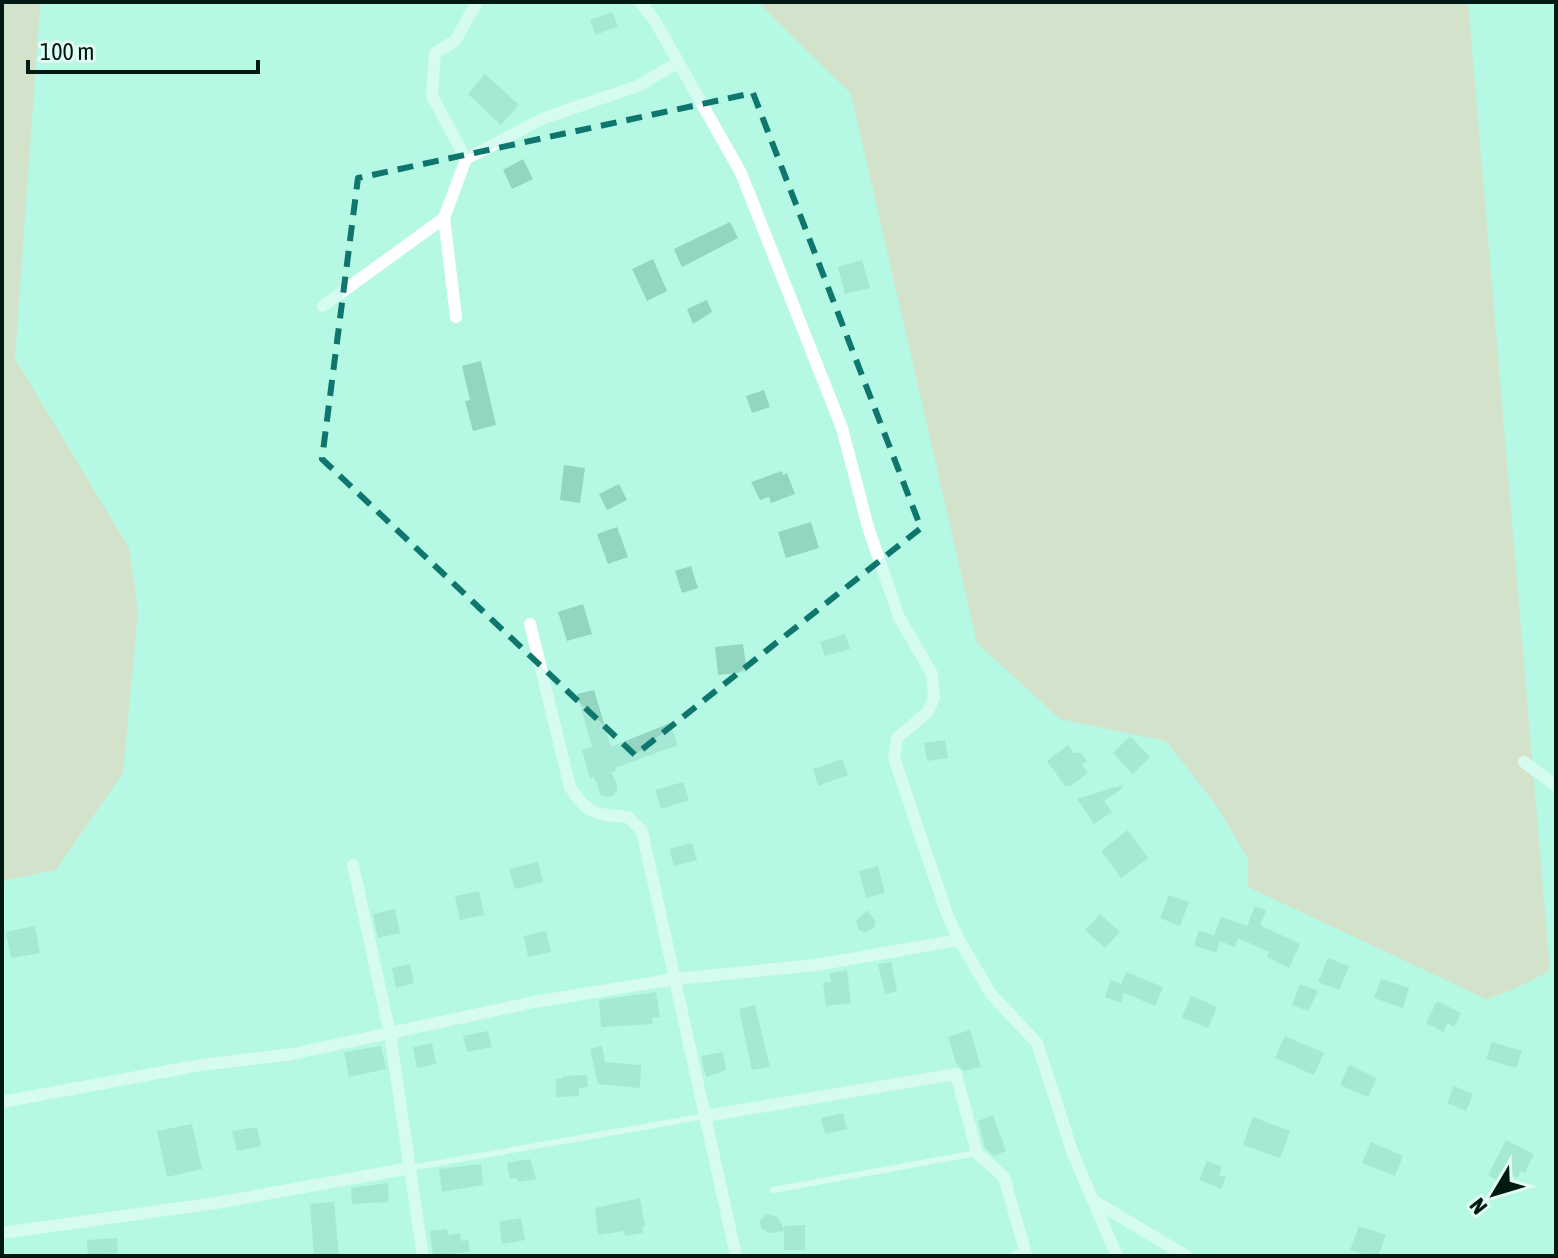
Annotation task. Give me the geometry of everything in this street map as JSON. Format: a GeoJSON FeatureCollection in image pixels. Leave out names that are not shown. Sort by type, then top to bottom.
{"type":"FeatureCollection","features":[{"type":"Feature","properties":{"kind":"street"},"geometry":{"type":"LineString","coordinates":[[466,159],[432,96],[435,53],[455,41],[477,2]]}},
{"type":"Feature","properties":{"kind":"street"},"geometry":{"type":"LineString","coordinates":[[640,2],[655,21],[741,173],[842,428],[868,527],[899,617],[932,674],[934,697],[928,712],[897,738],[894,758],[947,914],[991,994],[1037,1043],[1073,1154],[1117,1256]]}},
{"type":"Feature","properties":{"kind":"street"},"geometry":{"type":"LineString","coordinates":[[456,317],[444,218],[466,159],[544,118],[638,86],[677,63]]}},
{"type":"Feature","properties":{"kind":"street"},"geometry":{"type":"LineString","coordinates":[[323,306],[444,218]]}},
{"type":"Feature","properties":{"kind":"street"},"geometry":{"type":"LineString","coordinates":[[530,624],[570,787],[581,805],[594,814],[628,817],[642,831],[736,1256]]}},
{"type":"Feature","properties":{"kind":"street"},"geometry":{"type":"LineString","coordinates":[[1524,762],[1556,786]]}},
{"type":"Feature","properties":{"kind":"street"},"geometry":{"type":"LineString","coordinates":[[353,865],[390,1034],[423,1256]]}},
{"type":"Feature","properties":{"kind":"street"},"geometry":{"type":"LineString","coordinates":[[2,1102],[201,1065],[292,1054],[534,1002],[675,979],[816,965],[959,940]]}},
{"type":"Feature","properties":{"kind":"street"},"geometry":{"type":"LineString","coordinates":[[706,1116],[956,1074],[977,1153],[1004,1177],[1026,1254],[1016,1256]]}},
{"type":"Feature","properties":{"kind":"street"},"geometry":{"type":"LineString","coordinates":[[2,1233],[216,1203],[410,1168]]}},
{"type":"Feature","properties":{"kind":"street"},"geometry":{"type":"LineString","coordinates":[[1094,1201],[1186,1256]]}},
{"type":"Feature","properties":{"kind":"lane"},"geometry":{"type":"LineString","coordinates":[[410,1168],[706,1116]]}},
{"type":"Feature","properties":{"kind":"lane"},"geometry":{"type":"LineString","coordinates":[[773,1190],[977,1153]]}},
{"type":"Feature","properties":{"kind":"highlighted area"},"geometry":{"type":"Polygon","coordinates":[[[753,93],[921,528],[635,755],[322,459],[358,178],[753,93]]]}},
{"type":"Feature","properties":{"kind":"shaded area"},"geometry":{"type":"Polygon","coordinates":[[[2,2],[39,2],[40,6],[15,359],[129,548],[138,611],[123,773],[56,870],[2,881],[2,2]]]}},
{"type":"Feature","properties":{"kind":"shaded area"},"geometry":{"type":"Polygon","coordinates":[[[758,2],[1468,2],[1550,971],[1486,999],[1248,887],[1248,859],[1217,806],[1166,741],[1060,719],[977,643],[851,94],[758,2]]]}},
{"type":"Feature","properties":{"kind":"building"},"geometry":{"type":"Polygon","coordinates":[[[612,12],[618,26],[596,35],[590,20],[612,12]]]}},
{"type":"Feature","properties":{"kind":"building"},"geometry":{"type":"Polygon","coordinates":[[[485,74],[519,105],[501,125],[468,94],[485,74]]]}},
{"type":"Feature","properties":{"kind":"building"},"geometry":{"type":"Polygon","coordinates":[[[523,159],[533,179],[512,189],[503,170],[523,159]]]}},
{"type":"Feature","properties":{"kind":"building"},"geometry":{"type":"Polygon","coordinates":[[[730,222],[738,238],[682,267],[674,249],[730,222]]]}},
{"type":"Feature","properties":{"kind":"building"},"geometry":{"type":"Polygon","coordinates":[[[653,259],[667,291],[647,301],[632,269],[653,259]]]}},
{"type":"Feature","properties":{"kind":"building"},"geometry":{"type":"Polygon","coordinates":[[[862,260],[870,288],[845,294],[838,267],[862,260]]]}},
{"type":"Feature","properties":{"kind":"building"},"geometry":{"type":"Polygon","coordinates":[[[707,300],[712,312],[693,324],[687,309],[707,300]]]}},
{"type":"Feature","properties":{"kind":"building"},"geometry":{"type":"Polygon","coordinates":[[[481,361],[496,425],[473,431],[465,401],[470,400],[462,366],[481,361]]]}},
{"type":"Feature","properties":{"kind":"building"},"geometry":{"type":"Polygon","coordinates":[[[764,390],[770,407],[752,413],[746,396],[764,390]]]}},
{"type":"Feature","properties":{"kind":"building"},"geometry":{"type":"Polygon","coordinates":[[[564,465],[585,468],[580,503],[560,500],[564,465]]]}},
{"type":"Feature","properties":{"kind":"building"},"geometry":{"type":"Polygon","coordinates":[[[782,471],[783,475],[787,473],[795,494],[771,503],[769,497],[760,500],[751,482],[782,471]]]}},
{"type":"Feature","properties":{"kind":"building"},"geometry":{"type":"Polygon","coordinates":[[[619,484],[627,500],[607,510],[599,494],[619,484]]]}},
{"type":"Feature","properties":{"kind":"building"},"geometry":{"type":"Polygon","coordinates":[[[811,522],[819,548],[786,558],[778,532],[811,522]]]}},
{"type":"Feature","properties":{"kind":"building"},"geometry":{"type":"Polygon","coordinates":[[[617,527],[628,557],[608,564],[597,534],[617,527]]]}},
{"type":"Feature","properties":{"kind":"building"},"geometry":{"type":"Polygon","coordinates":[[[691,566],[698,588],[682,593],[675,571],[691,566]]]}},
{"type":"Feature","properties":{"kind":"building"},"geometry":{"type":"Polygon","coordinates":[[[583,604],[592,634],[567,641],[558,612],[583,604]]]}},
{"type":"Feature","properties":{"kind":"building"},"geometry":{"type":"Polygon","coordinates":[[[845,634],[850,649],[825,656],[820,642],[845,634]]]}},
{"type":"Feature","properties":{"kind":"building"},"geometry":{"type":"Polygon","coordinates":[[[743,644],[747,672],[718,675],[715,647],[743,644]]]}},
{"type":"Feature","properties":{"kind":"building"},"geometry":{"type":"Polygon","coordinates":[[[594,690],[611,747],[670,723],[678,745],[615,768],[616,771],[611,772],[617,790],[608,797],[601,795],[594,777],[590,778],[582,750],[592,747],[577,694],[594,690]]]}},
{"type":"Feature","properties":{"kind":"building"},"geometry":{"type":"Polygon","coordinates":[[[1130,736],[1150,757],[1133,774],[1113,753],[1130,736]]]}},
{"type":"Feature","properties":{"kind":"building"},"geometry":{"type":"Polygon","coordinates":[[[945,740],[948,758],[927,761],[924,743],[945,740]]]}},
{"type":"Feature","properties":{"kind":"building"},"geometry":{"type":"Polygon","coordinates":[[[1068,745],[1087,761],[1082,765],[1088,773],[1070,786],[1065,786],[1047,761],[1068,745]]]}},
{"type":"Feature","properties":{"kind":"building"},"geometry":{"type":"Polygon","coordinates":[[[842,759],[848,775],[818,786],[813,769],[842,759]]]}},
{"type":"Feature","properties":{"kind":"building"},"geometry":{"type":"Polygon","coordinates":[[[683,782],[689,800],[661,809],[655,790],[683,782]]]}},
{"type":"Feature","properties":{"kind":"building"},"geometry":{"type":"Polygon","coordinates":[[[1122,785],[1123,788],[1104,801],[1112,812],[1094,824],[1077,799],[1122,785]]]}},
{"type":"Feature","properties":{"kind":"building"},"geometry":{"type":"Polygon","coordinates":[[[1128,830],[1148,858],[1121,878],[1101,851],[1128,830]]]}},
{"type":"Feature","properties":{"kind":"building"},"geometry":{"type":"Polygon","coordinates":[[[692,843],[697,860],[674,866],[669,849],[692,843]]]}},
{"type":"Feature","properties":{"kind":"building"},"geometry":{"type":"Polygon","coordinates":[[[538,862],[543,882],[515,889],[509,869],[538,862]]]}},
{"type":"Feature","properties":{"kind":"building"},"geometry":{"type":"Polygon","coordinates":[[[878,866],[885,893],[866,898],[859,871],[878,866]]]}},
{"type":"Feature","properties":{"kind":"building"},"geometry":{"type":"Polygon","coordinates":[[[479,891],[484,915],[460,920],[455,896],[479,891]]]}},
{"type":"Feature","properties":{"kind":"building"},"geometry":{"type":"Polygon","coordinates":[[[1169,895],[1189,902],[1180,926],[1160,918],[1169,895]]]}},
{"type":"Feature","properties":{"kind":"building"},"geometry":{"type":"Polygon","coordinates":[[[1255,906],[1266,911],[1260,925],[1300,944],[1289,968],[1267,957],[1269,952],[1238,938],[1235,947],[1220,941],[1216,953],[1194,945],[1199,930],[1214,935],[1221,917],[1247,926],[1255,906]]]}},
{"type":"Feature","properties":{"kind":"building"},"geometry":{"type":"Polygon","coordinates":[[[395,909],[400,933],[378,938],[373,914],[395,909]]]}},
{"type":"Feature","properties":{"kind":"building"},"geometry":{"type":"Polygon","coordinates":[[[867,910],[876,922],[874,928],[865,933],[859,930],[856,921],[867,910]]]}},
{"type":"Feature","properties":{"kind":"building"},"geometry":{"type":"Polygon","coordinates":[[[1100,914],[1120,932],[1105,948],[1085,930],[1100,914]]]}},
{"type":"Feature","properties":{"kind":"building"},"geometry":{"type":"Polygon","coordinates":[[[35,926],[40,953],[11,958],[6,932],[35,926]]]}},
{"type":"Feature","properties":{"kind":"building"},"geometry":{"type":"Polygon","coordinates":[[[546,931],[551,952],[528,957],[524,936],[546,931]]]}},
{"type":"Feature","properties":{"kind":"building"},"geometry":{"type":"Polygon","coordinates":[[[1328,958],[1349,966],[1339,990],[1318,982],[1328,958]]]}},
{"type":"Feature","properties":{"kind":"building"},"geometry":{"type":"Polygon","coordinates":[[[891,962],[897,991],[885,994],[878,964],[891,962]]]}},
{"type":"Feature","properties":{"kind":"building"},"geometry":{"type":"Polygon","coordinates":[[[410,964],[414,983],[396,988],[392,968],[410,964]]]}},
{"type":"Feature","properties":{"kind":"building"},"geometry":{"type":"Polygon","coordinates":[[[847,970],[851,1003],[826,1006],[823,983],[831,982],[830,973],[847,970]]]}},
{"type":"Feature","properties":{"kind":"building"},"geometry":{"type":"Polygon","coordinates":[[[1126,972],[1163,987],[1155,1006],[1124,993],[1121,1003],[1105,997],[1111,980],[1121,984],[1126,972]]]}},
{"type":"Feature","properties":{"kind":"building"},"geometry":{"type":"Polygon","coordinates":[[[1381,979],[1409,988],[1403,1008],[1374,998],[1381,979]]]}},
{"type":"Feature","properties":{"kind":"building"},"geometry":{"type":"Polygon","coordinates":[[[1300,984],[1318,991],[1308,1011],[1292,1005],[1300,984]]]}},
{"type":"Feature","properties":{"kind":"building"},"geometry":{"type":"Polygon","coordinates":[[[656,992],[660,1017],[652,1018],[653,1024],[601,1027],[599,1000],[656,992]]]}},
{"type":"Feature","properties":{"kind":"building"},"geometry":{"type":"Polygon","coordinates":[[[1191,996],[1217,1007],[1208,1028],[1182,1017],[1191,996]]]}},
{"type":"Feature","properties":{"kind":"building"},"geometry":{"type":"Polygon","coordinates":[[[1437,1001],[1461,1013],[1454,1027],[1448,1023],[1443,1032],[1426,1023],[1437,1001]]]}},
{"type":"Feature","properties":{"kind":"building"},"geometry":{"type":"Polygon","coordinates":[[[755,1005],[770,1067],[752,1070],[739,1009],[755,1005]]]}},
{"type":"Feature","properties":{"kind":"building"},"geometry":{"type":"Polygon","coordinates":[[[970,1030],[981,1067],[964,1071],[956,1063],[948,1037],[970,1030]]]}},
{"type":"Feature","properties":{"kind":"building"},"geometry":{"type":"Polygon","coordinates":[[[488,1031],[492,1047],[467,1052],[463,1036],[488,1031]]]}},
{"type":"Feature","properties":{"kind":"building"},"geometry":{"type":"Polygon","coordinates":[[[1285,1036],[1324,1053],[1314,1075],[1275,1058],[1285,1036]]]}},
{"type":"Feature","properties":{"kind":"building"},"geometry":{"type":"Polygon","coordinates":[[[1492,1042],[1522,1051],[1516,1068],[1486,1059],[1492,1042]]]}},
{"type":"Feature","properties":{"kind":"building"},"geometry":{"type":"Polygon","coordinates":[[[432,1043],[436,1064],[417,1068],[413,1047],[432,1043]]]}},
{"type":"Feature","properties":{"kind":"building"},"geometry":{"type":"Polygon","coordinates":[[[381,1046],[386,1069],[349,1077],[344,1052],[381,1046]]]}},
{"type":"Feature","properties":{"kind":"building"},"geometry":{"type":"Polygon","coordinates":[[[602,1046],[605,1062],[641,1065],[640,1088],[598,1084],[590,1049],[602,1046]]]}},
{"type":"Feature","properties":{"kind":"building"},"geometry":{"type":"Polygon","coordinates":[[[723,1052],[726,1070],[706,1077],[701,1056],[723,1052]]]}},
{"type":"Feature","properties":{"kind":"building"},"geometry":{"type":"Polygon","coordinates":[[[1349,1065],[1377,1078],[1368,1097],[1340,1085],[1349,1065]]]}},
{"type":"Feature","properties":{"kind":"building"},"geometry":{"type":"Polygon","coordinates":[[[587,1075],[588,1087],[579,1088],[579,1096],[556,1097],[556,1079],[587,1075]]]}},
{"type":"Feature","properties":{"kind":"building"},"geometry":{"type":"Polygon","coordinates":[[[1454,1086],[1473,1094],[1466,1111],[1447,1103],[1454,1086]]]}},
{"type":"Feature","properties":{"kind":"building"},"geometry":{"type":"Polygon","coordinates":[[[843,1113],[847,1129],[825,1134],[821,1118],[843,1113]]]}},
{"type":"Feature","properties":{"kind":"building"},"geometry":{"type":"Polygon","coordinates":[[[993,1115],[1006,1151],[994,1156],[985,1148],[978,1121],[993,1115]]]}},
{"type":"Feature","properties":{"kind":"building"},"geometry":{"type":"Polygon","coordinates":[[[1253,1117],[1290,1131],[1280,1158],[1243,1145],[1253,1117]]]}},
{"type":"Feature","properties":{"kind":"building"},"geometry":{"type":"Polygon","coordinates":[[[192,1124],[202,1169],[167,1177],[157,1131],[192,1124]]]}},
{"type":"Feature","properties":{"kind":"building"},"geometry":{"type":"Polygon","coordinates":[[[257,1127],[261,1146],[237,1151],[232,1131],[257,1127]]]}},
{"type":"Feature","properties":{"kind":"building"},"geometry":{"type":"Polygon","coordinates":[[[1506,1140],[1534,1154],[1525,1173],[1521,1171],[1517,1178],[1508,1174],[1503,1183],[1488,1175],[1506,1140]]]}},
{"type":"Feature","properties":{"kind":"building"},"geometry":{"type":"Polygon","coordinates":[[[1371,1142],[1403,1156],[1395,1176],[1362,1163],[1371,1142]]]}},
{"type":"Feature","properties":{"kind":"building"},"geometry":{"type":"Polygon","coordinates":[[[530,1159],[536,1179],[518,1182],[517,1178],[510,1179],[507,1163],[530,1159]]]}},
{"type":"Feature","properties":{"kind":"building"},"geometry":{"type":"Polygon","coordinates":[[[1207,1161],[1222,1167],[1219,1175],[1226,1177],[1221,1189],[1199,1180],[1207,1161]]]}},
{"type":"Feature","properties":{"kind":"building"},"geometry":{"type":"Polygon","coordinates":[[[481,1164],[483,1185],[442,1192],[439,1169],[481,1164]]]}},
{"type":"Feature","properties":{"kind":"building"},"geometry":{"type":"Polygon","coordinates":[[[388,1183],[389,1202],[352,1204],[351,1188],[388,1183]]]}},
{"type":"Feature","properties":{"kind":"building"},"geometry":{"type":"Polygon","coordinates":[[[640,1198],[645,1227],[642,1227],[643,1233],[625,1236],[624,1231],[598,1235],[595,1208],[640,1198]]]}},
{"type":"Feature","properties":{"kind":"building"},"geometry":{"type":"Polygon","coordinates":[[[334,1202],[339,1256],[314,1256],[310,1204],[334,1202]]]}},
{"type":"Feature","properties":{"kind":"building"},"geometry":{"type":"Polygon","coordinates":[[[766,1214],[778,1217],[784,1230],[784,1226],[805,1225],[805,1250],[784,1250],[784,1231],[769,1233],[761,1228],[760,1221],[766,1214]]]}},
{"type":"Feature","properties":{"kind":"building"},"geometry":{"type":"Polygon","coordinates":[[[521,1218],[525,1240],[502,1244],[499,1222],[521,1218]]]}},
{"type":"Feature","properties":{"kind":"building"},"geometry":{"type":"Polygon","coordinates":[[[1359,1226],[1386,1235],[1378,1256],[1350,1250],[1359,1226]]]}},
{"type":"Feature","properties":{"kind":"building"},"geometry":{"type":"Polygon","coordinates":[[[447,1229],[448,1235],[460,1233],[461,1241],[468,1240],[470,1252],[433,1256],[430,1231],[447,1229]]]}},
{"type":"Feature","properties":{"kind":"building"},"geometry":{"type":"Polygon","coordinates":[[[117,1238],[118,1253],[88,1256],[87,1240],[117,1238]]]}}]}
